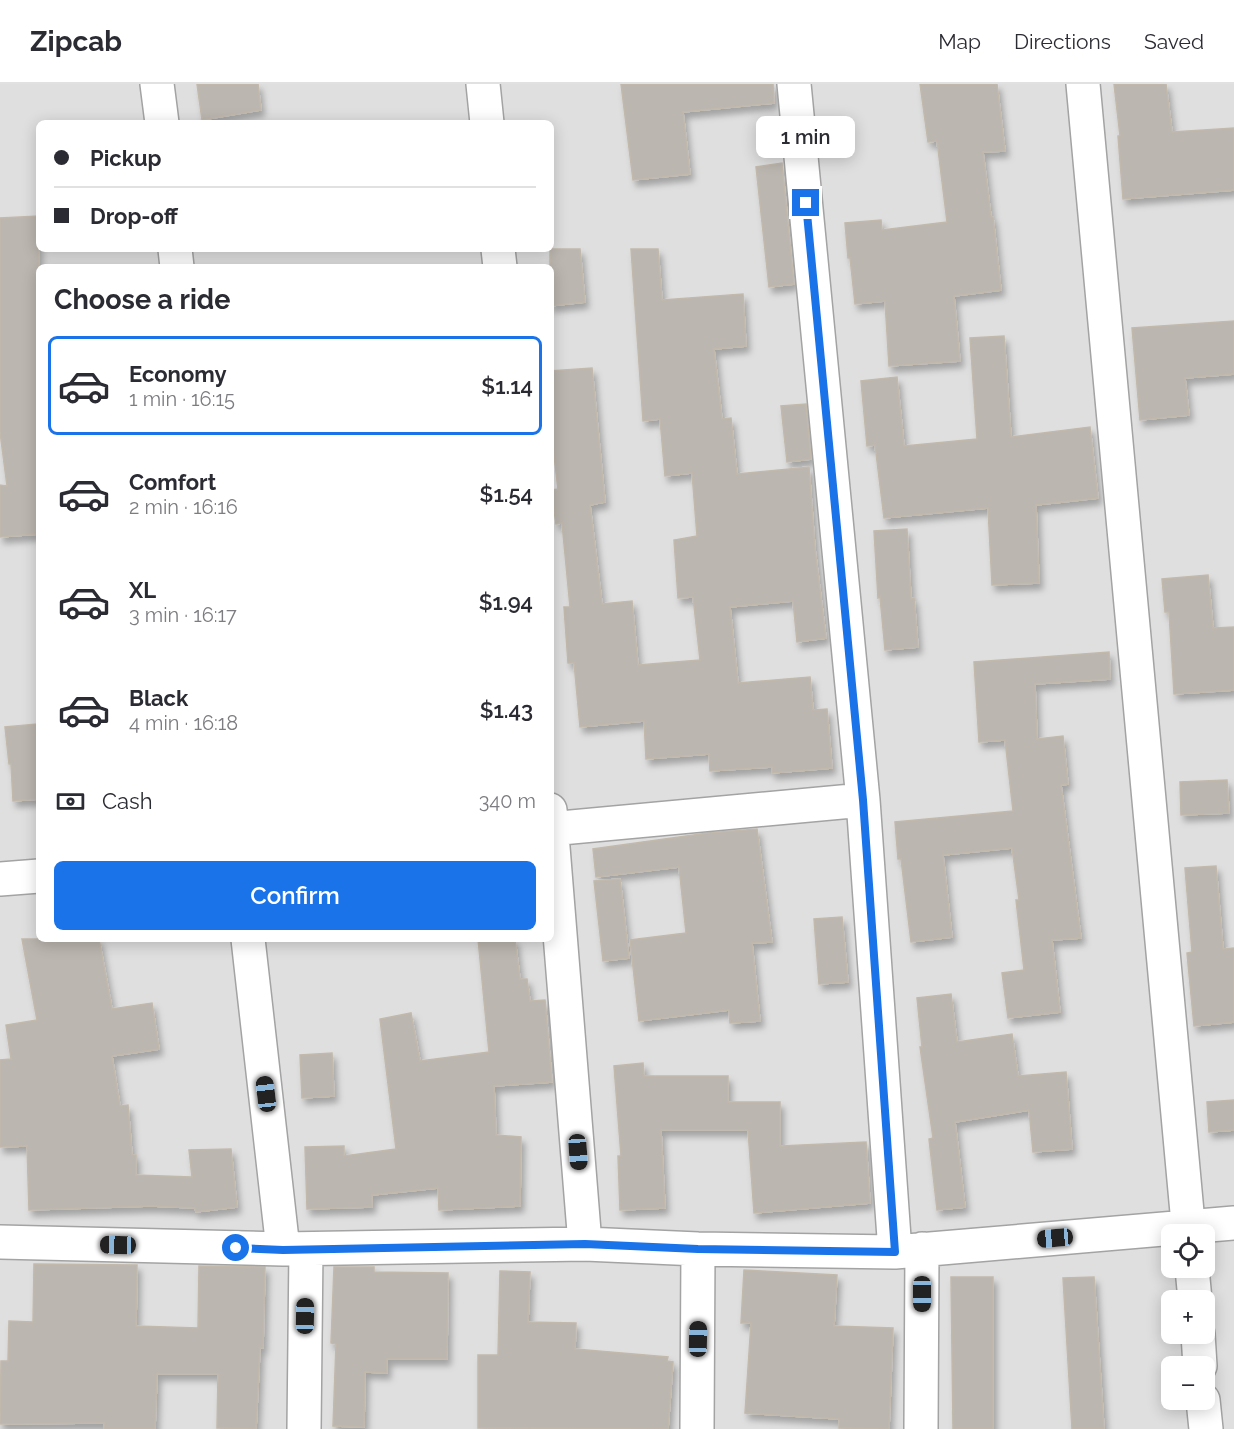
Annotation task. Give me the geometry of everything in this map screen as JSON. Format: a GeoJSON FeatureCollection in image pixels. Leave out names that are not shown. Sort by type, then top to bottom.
{"type":"FeatureCollection","features":[{"type":"Feature","properties":{"kind":"street"},"geometry":{"type":"LineString","coordinates":[[158,84],[162,120]]}},
{"type":"Feature","properties":{"kind":"street"},"geometry":{"type":"LineString","coordinates":[[483,84],[486,120]]}},
{"type":"Feature","properties":{"kind":"street"},"geometry":{"type":"LineString","coordinates":[[795,84],[908,1251],[921,1429]]}},
{"type":"Feature","properties":{"kind":"street"},"geometry":{"type":"LineString","coordinates":[[1083,84],[1187,1224]]}},
{"type":"Feature","properties":{"kind":"street"},"geometry":{"type":"LineString","coordinates":[[554,822],[863,800]]}},
{"type":"Feature","properties":{"kind":"street"},"geometry":{"type":"LineString","coordinates":[[554,859],[585,1244]]}},
{"type":"Feature","properties":{"kind":"street"},"geometry":{"type":"LineString","coordinates":[[0,879],[36,876]]}},
{"type":"Feature","properties":{"kind":"street"},"geometry":{"type":"LineString","coordinates":[[248,942],[294,1249],[304,1429]]}},
{"type":"Feature","properties":{"kind":"street"},"geometry":{"type":"LineString","coordinates":[[1215,1226],[1234,1223]]}},
{"type":"Feature","properties":{"kind":"street"},"geometry":{"type":"LineString","coordinates":[[0,1242],[294,1249],[585,1244],[698,1249],[908,1251],[1161,1233]]}},
{"type":"Feature","properties":{"kind":"street"},"geometry":{"type":"LineString","coordinates":[[697,1429],[698,1249]]}},
{"type":"Feature","properties":{"kind":"street"},"geometry":{"type":"LineString","coordinates":[[1204,1410],[1206,1429]]}},
{"type":"Feature","properties":{"kind":"shaded area"},"geometry":{"type":"Polygon","coordinates":[[[0,84],[1234,84],[1234,1429],[0,1429],[0,84]]]}},
{"type":"Feature","properties":{"kind":"building"},"geometry":{"type":"Polygon","coordinates":[[[197,84],[258,84],[261,110],[202,120],[197,84]]]}},
{"type":"Feature","properties":{"kind":"building"},"geometry":{"type":"Polygon","coordinates":[[[621,84],[773,84],[774,103],[683,112],[690,174],[633,180],[621,84]]]}},
{"type":"Feature","properties":{"kind":"building"},"geometry":{"type":"Polygon","coordinates":[[[920,84],[997,84],[1005,151],[983,152],[1001,290],[954,296],[960,361],[889,366],[885,301],[855,304],[845,223],[881,220],[882,230],[947,222],[937,141],[928,142],[920,84]]]}},
{"type":"Feature","properties":{"kind":"building"},"geometry":{"type":"Polygon","coordinates":[[[1114,84],[1166,84],[1172,132],[1234,128],[1234,190],[1123,199],[1118,136],[1120,136],[1114,84]]]}},
{"type":"Feature","properties":{"kind":"building"},"geometry":{"type":"Polygon","coordinates":[[[782,163],[794,284],[769,287],[756,167],[782,163]]]}},
{"type":"Feature","properties":{"kind":"building"},"geometry":{"type":"Polygon","coordinates":[[[36,216],[36,252],[39,252],[39,264],[36,264],[36,534],[0,537],[0,485],[7,486],[0,432],[0,218],[36,216]]]}},
{"type":"Feature","properties":{"kind":"building"},"geometry":{"type":"Polygon","coordinates":[[[554,249],[580,249],[585,302],[554,306],[554,264],[550,264],[550,252],[554,252],[554,249]]]}},
{"type":"Feature","properties":{"kind":"building"},"geometry":{"type":"Polygon","coordinates":[[[631,249],[658,249],[662,300],[743,294],[746,346],[714,349],[722,419],[731,418],[737,474],[809,467],[815,549],[826,638],[797,642],[793,601],[730,607],[738,683],[810,677],[813,710],[827,709],[832,768],[772,773],[772,767],[710,771],[709,754],[646,759],[644,721],[580,727],[574,663],[568,663],[564,607],[570,607],[562,523],[556,524],[554,510],[554,490],[558,489],[554,456],[554,371],[592,368],[605,502],[590,505],[602,604],[632,601],[638,665],[700,660],[693,597],[678,598],[674,540],[697,536],[692,473],[665,476],[660,419],[643,421],[631,249]]]}},
{"type":"Feature","properties":{"kind":"building"},"geometry":{"type":"Polygon","coordinates":[[[1234,321],[1234,374],[1185,378],[1189,415],[1140,420],[1132,328],[1234,321]]]}},
{"type":"Feature","properties":{"kind":"building"},"geometry":{"type":"Polygon","coordinates":[[[1004,336],[1011,437],[1090,427],[1098,498],[1036,505],[1039,583],[992,585],[988,508],[884,518],[875,445],[867,446],[861,381],[897,377],[904,446],[977,439],[970,338],[1004,336]]]}},
{"type":"Feature","properties":{"kind":"building"},"geometry":{"type":"Polygon","coordinates":[[[806,404],[811,459],[787,462],[781,406],[806,404]]]}},
{"type":"Feature","properties":{"kind":"building"},"geometry":{"type":"Polygon","coordinates":[[[907,529],[911,599],[914,598],[918,647],[885,650],[880,597],[878,598],[874,531],[907,529]]]}},
{"type":"Feature","properties":{"kind":"building"},"geometry":{"type":"Polygon","coordinates":[[[1208,575],[1213,628],[1234,627],[1234,690],[1174,694],[1169,612],[1165,612],[1162,579],[1208,575]]]}},
{"type":"Feature","properties":{"kind":"building"},"geometry":{"type":"Polygon","coordinates":[[[1109,652],[1110,679],[1035,684],[1037,739],[1063,736],[1068,784],[1061,785],[1081,938],[1052,940],[1060,1012],[1008,1018],[1002,973],[1024,970],[1016,900],[1019,900],[1012,848],[943,855],[952,937],[911,942],[901,859],[898,859],[895,822],[1013,811],[1005,740],[979,742],[974,662],[1109,652]]]}},
{"type":"Feature","properties":{"kind":"building"},"geometry":{"type":"Polygon","coordinates":[[[36,724],[36,799],[13,801],[11,764],[9,764],[5,727],[36,724]]]}},
{"type":"Feature","properties":{"kind":"building"},"geometry":{"type":"Polygon","coordinates":[[[1227,780],[1229,813],[1181,815],[1180,782],[1227,780]]]}},
{"type":"Feature","properties":{"kind":"building"},"geometry":{"type":"Polygon","coordinates":[[[757,829],[772,942],[752,943],[760,1021],[730,1023],[729,1010],[639,1021],[630,940],[686,933],[679,867],[596,877],[593,849],[708,833],[757,829]]]}},
{"type":"Feature","properties":{"kind":"building"},"geometry":{"type":"Polygon","coordinates":[[[1216,866],[1223,949],[1234,948],[1234,1022],[1194,1026],[1187,953],[1192,952],[1185,868],[1216,866]]]}},
{"type":"Feature","properties":{"kind":"building"},"geometry":{"type":"Polygon","coordinates":[[[620,879],[629,958],[603,961],[594,881],[620,879]]]}},
{"type":"Feature","properties":{"kind":"building"},"geometry":{"type":"Polygon","coordinates":[[[842,917],[848,982],[819,984],[814,919],[842,917]]]}},
{"type":"Feature","properties":{"kind":"building"},"geometry":{"type":"Polygon","coordinates":[[[22,939],[36,939],[36,942],[100,942],[112,1009],[152,1003],[159,1049],[112,1056],[120,1106],[128,1105],[132,1155],[136,1155],[136,1175],[192,1177],[189,1150],[231,1149],[237,1207],[196,1212],[195,1208],[151,1206],[29,1210],[27,1146],[0,1147],[0,1060],[11,1059],[6,1025],[37,1020],[22,939]]]}},
{"type":"Feature","properties":{"kind":"building"},"geometry":{"type":"Polygon","coordinates":[[[478,942],[515,942],[520,979],[527,979],[530,1001],[545,1000],[552,1082],[494,1086],[496,1135],[521,1137],[520,1206],[439,1210],[438,1188],[372,1195],[372,1207],[307,1209],[305,1147],[344,1146],[344,1156],[396,1149],[380,1019],[411,1013],[420,1061],[489,1052],[478,942]]]}},
{"type":"Feature","properties":{"kind":"building"},"geometry":{"type":"Polygon","coordinates":[[[951,994],[957,1042],[1012,1034],[1018,1076],[1066,1072],[1072,1149],[1033,1152],[1029,1110],[955,1122],[965,1207],[937,1210],[929,1139],[933,1138],[920,1047],[922,1047],[917,998],[951,994]]]}},
{"type":"Feature","properties":{"kind":"building"},"geometry":{"type":"Polygon","coordinates":[[[332,1053],[334,1096],[302,1098],[300,1055],[332,1053]]]}},
{"type":"Feature","properties":{"kind":"building"},"geometry":{"type":"Polygon","coordinates":[[[643,1063],[644,1076],[728,1076],[728,1102],[780,1102],[780,1146],[866,1142],[870,1203],[754,1213],[748,1130],[661,1130],[665,1208],[620,1210],[618,1156],[621,1156],[614,1066],[643,1063]]]}},
{"type":"Feature","properties":{"kind":"building"},"geometry":{"type":"Polygon","coordinates":[[[1234,1100],[1234,1130],[1209,1132],[1207,1102],[1234,1100]]]}},
{"type":"Feature","properties":{"kind":"building"},"geometry":{"type":"Polygon","coordinates":[[[34,1264],[137,1265],[136,1326],[198,1328],[199,1266],[265,1267],[263,1348],[260,1348],[256,1429],[217,1428],[218,1374],[157,1374],[155,1429],[104,1429],[104,1423],[0,1424],[1,1361],[8,1361],[9,1321],[33,1322],[34,1264]]]}},
{"type":"Feature","properties":{"kind":"building"},"geometry":{"type":"Polygon","coordinates":[[[334,1267],[374,1267],[374,1272],[448,1273],[447,1359],[387,1359],[387,1373],[365,1372],[364,1427],[333,1426],[336,1344],[331,1343],[334,1267]]]}},
{"type":"Feature","properties":{"kind":"building"},"geometry":{"type":"Polygon","coordinates":[[[744,1270],[837,1275],[834,1326],[893,1328],[889,1429],[839,1428],[839,1419],[745,1413],[751,1323],[741,1323],[744,1270]]]}},
{"type":"Feature","properties":{"kind":"building"},"geometry":{"type":"Polygon","coordinates":[[[500,1271],[530,1272],[528,1322],[576,1323],[575,1349],[668,1357],[667,1361],[673,1362],[668,1429],[478,1428],[478,1355],[498,1355],[500,1271]]]}},
{"type":"Feature","properties":{"kind":"building"},"geometry":{"type":"Polygon","coordinates":[[[951,1277],[993,1277],[993,1429],[953,1429],[951,1277]]]}},
{"type":"Feature","properties":{"kind":"building"},"geometry":{"type":"Polygon","coordinates":[[[1094,1277],[1104,1429],[1072,1429],[1063,1278],[1094,1277]]]}},
{"type":"Feature","properties":{"kind":"route"},"geometry":{"type":"LineString","coordinates":[[236,1248],[283,1250],[585,1244],[698,1249],[895,1252],[863,800],[806,203]]}}]}
